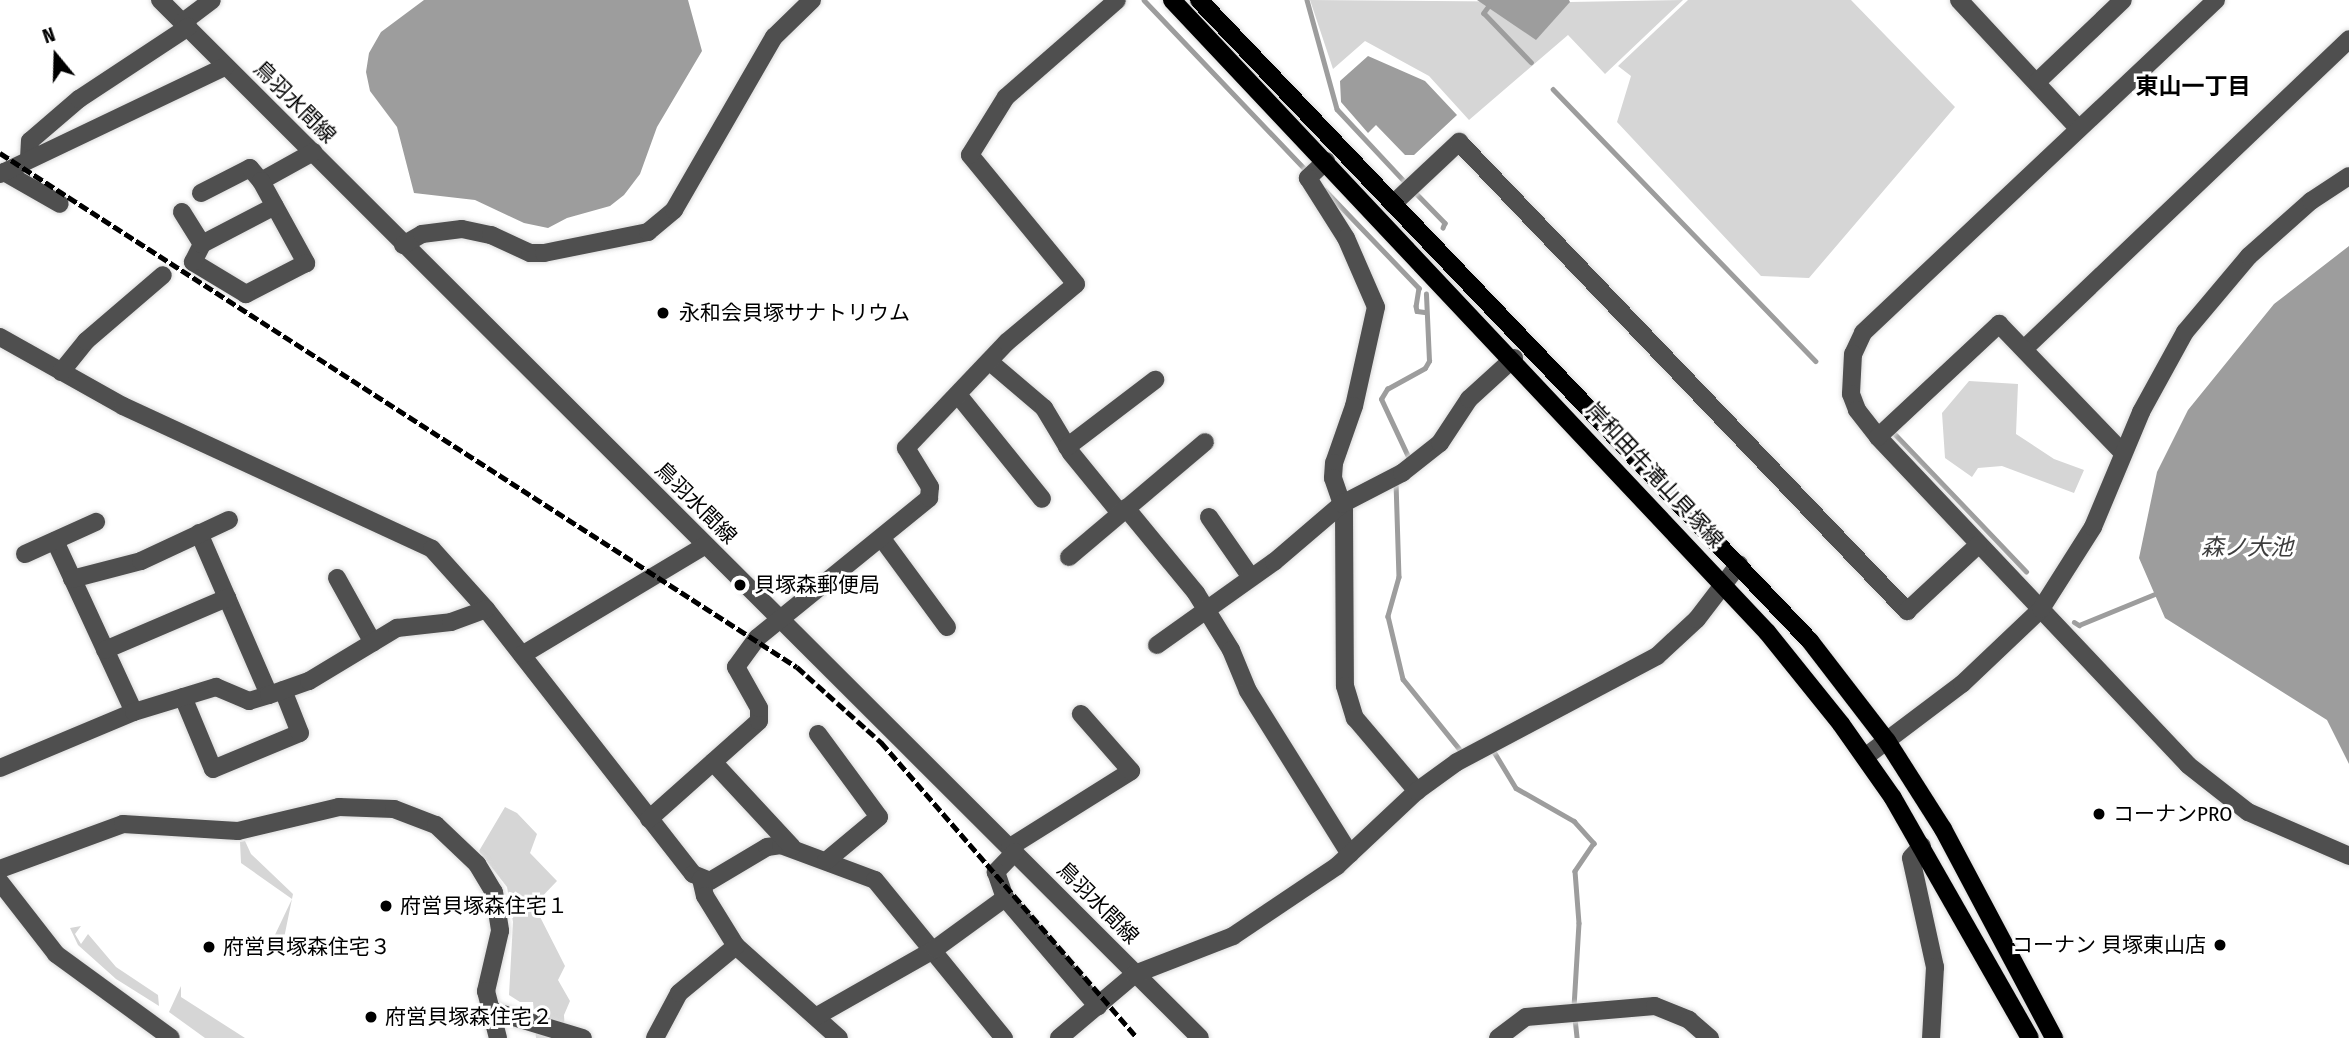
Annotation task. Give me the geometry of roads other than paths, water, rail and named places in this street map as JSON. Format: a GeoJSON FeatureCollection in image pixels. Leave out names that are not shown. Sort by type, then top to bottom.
{"type":"FeatureCollection","features":[{"type":"Feature","properties":{"kind":"main road","name":"岸和田牛滝山貝塚線"},"geometry":{"type":"LineString","coordinates":[[1172,0],[1726,583],[1865,757],[1922,846],[2030,1038]]}},
{"type":"Feature","properties":{"kind":"main road","name":"岸和田牛滝山貝塚線"},"geometry":{"type":"LineString","coordinates":[[1199,0],[1810,640],[1887,741],[1943,829],[2054,1038]]}},
{"type":"Feature","properties":{"kind":"street","name":"鳥羽水間線"},"geometry":{"type":"LineString","coordinates":[[160,0],[1200,1038]]}},
{"type":"Feature","properties":{"kind":"street"},"geometry":{"type":"LineString","coordinates":[[29,159],[30,141],[79,99],[186,25],[212,0]]}},
{"type":"Feature","properties":{"kind":"street"},"geometry":{"type":"LineString","coordinates":[[403,245],[422,233],[462,229],[491,235],[530,253],[544,253],[648,232],[674,211],[774,37],[813,0]]}},
{"type":"Feature","properties":{"kind":"street"},"geometry":{"type":"LineString","coordinates":[[649,819],[761,716],[736,667],[780,618],[883,540],[931,493],[906,448],[1016,334],[1076,284],[970,155],[1006,97],[1117,0]]}},
{"type":"Feature","properties":{"kind":"street"},"geometry":{"type":"LineString","coordinates":[[1959,0],[2038,81],[2077,127]]}},
{"type":"Feature","properties":{"kind":"street"},"geometry":{"type":"LineString","coordinates":[[2216,0],[2077,127],[1863,333],[1853,354],[1851,394],[1857,410],[1878,438],[2041,609],[2152,731],[2216,790],[2248,812],[2349,856]]}},
{"type":"Feature","properties":{"kind":"street"},"geometry":{"type":"LineString","coordinates":[[2038,81],[2116,2]]}},
{"type":"Feature","properties":{"kind":"street"},"geometry":{"type":"LineString","coordinates":[[2024,349],[2349,39]]}},
{"type":"Feature","properties":{"kind":"street"},"geometry":{"type":"LineString","coordinates":[[2,173],[226,66]]}},
{"type":"Feature","properties":{"kind":"street"},"geometry":{"type":"LineString","coordinates":[[1393,204],[1459,142],[1907,611],[1979,545]]}},
{"type":"Feature","properties":{"kind":"street"},"geometry":{"type":"LineString","coordinates":[[261,181],[313,152]]}},
{"type":"Feature","properties":{"kind":"street"},"geometry":{"type":"LineString","coordinates":[[1325,161],[1308,178],[1346,238],[1376,307],[1354,406],[1334,463],[1333,478],[1342,505],[1348,702],[1355,718],[1418,791]]}},
{"type":"Feature","properties":{"kind":"street"},"geometry":{"type":"LineString","coordinates":[[201,193],[250,168],[261,181],[275,206],[306,263],[246,294],[193,262],[202,244],[275,206]]}},
{"type":"Feature","properties":{"kind":"street"},"geometry":{"type":"LineString","coordinates":[[2,173],[60,204]]}},
{"type":"Feature","properties":{"kind":"street"},"geometry":{"type":"LineString","coordinates":[[1865,757],[1962,684],[2041,609],[2093,527],[2160,373],[2220,287],[2284,224],[2349,176]]}},
{"type":"Feature","properties":{"kind":"street"},"geometry":{"type":"LineString","coordinates":[[182,212],[202,244]]}},
{"type":"Feature","properties":{"kind":"street"},"geometry":{"type":"LineString","coordinates":[[61,372],[86,341],[163,275]]}},
{"type":"Feature","properties":{"kind":"street"},"geometry":{"type":"LineString","coordinates":[[1878,438],[1999,324],[2123,453]]}},
{"type":"Feature","properties":{"kind":"street"},"geometry":{"type":"LineString","coordinates":[[0,337],[123,405],[432,550],[486,609],[649,819],[701,878],[705,896],[736,946],[749,954],[775,985],[817,1016],[839,1038]]}},
{"type":"Feature","properties":{"kind":"street"},"geometry":{"type":"LineString","coordinates":[[1157,645],[1250,576],[1274,562],[1342,505],[1402,473],[1440,443],[1469,399],[1514,358]]}},
{"type":"Feature","properties":{"kind":"street"},"geometry":{"type":"LineString","coordinates":[[990,362],[1044,408],[1067,447],[1196,593],[1204,612],[1350,854]]}},
{"type":"Feature","properties":{"kind":"street"},"geometry":{"type":"LineString","coordinates":[[1067,447],[1155,380]]}},
{"type":"Feature","properties":{"kind":"street"},"geometry":{"type":"LineString","coordinates":[[959,396],[1042,499]]}},
{"type":"Feature","properties":{"kind":"street"},"geometry":{"type":"LineString","coordinates":[[1069,557],[1205,442]]}},
{"type":"Feature","properties":{"kind":"street"},"geometry":{"type":"LineString","coordinates":[[1209,517],[1250,576]]}},
{"type":"Feature","properties":{"kind":"street"},"geometry":{"type":"LineString","coordinates":[[72,579],[141,561],[229,520]]}},
{"type":"Feature","properties":{"kind":"street"},"geometry":{"type":"LineString","coordinates":[[25,554],[96,522]]}},
{"type":"Feature","properties":{"kind":"street"},"geometry":{"type":"LineString","coordinates":[[183,697],[213,769],[300,733],[227,598],[199,533]]}},
{"type":"Feature","properties":{"kind":"street"},"geometry":{"type":"LineString","coordinates":[[883,540],[947,628]]}},
{"type":"Feature","properties":{"kind":"street"},"geometry":{"type":"LineString","coordinates":[[55,541],[134,712]]}},
{"type":"Feature","properties":{"kind":"street"},"geometry":{"type":"LineString","coordinates":[[522,656],[706,545]]}},
{"type":"Feature","properties":{"kind":"street"},"geometry":{"type":"LineString","coordinates":[[1059,1038],[1135,974],[1176,962],[1233,936],[1350,854],[1418,791],[1457,762],[1657,656],[1680,637],[1739,564]]}},
{"type":"Feature","properties":{"kind":"street"},"geometry":{"type":"LineString","coordinates":[[337,578],[373,643]]}},
{"type":"Feature","properties":{"kind":"street"},"geometry":{"type":"LineString","coordinates":[[105,650],[227,598]]}},
{"type":"Feature","properties":{"kind":"street"},"geometry":{"type":"LineString","coordinates":[[0,768],[134,712],[216,687],[249,701],[309,681],[397,628],[452,622],[486,609]]}},
{"type":"Feature","properties":{"kind":"street"},"geometry":{"type":"LineString","coordinates":[[1081,714],[1131,771],[1012,849],[996,872],[1005,898],[1098,1007]]}},
{"type":"Feature","properties":{"kind":"street"},"geometry":{"type":"LineString","coordinates":[[818,734],[879,817],[826,861]]}},
{"type":"Feature","properties":{"kind":"street"},"geometry":{"type":"LineString","coordinates":[[713,762],[792,847]]}},
{"type":"Feature","properties":{"kind":"street"},"geometry":{"type":"LineString","coordinates":[[0,869],[84,835],[123,824],[238,831],[339,807],[394,809],[436,825],[477,864],[494,892],[500,931],[486,991],[498,1038]]}},
{"type":"Feature","properties":{"kind":"street"},"geometry":{"type":"LineString","coordinates":[[1922,846],[1911,858],[1935,967],[1931,1038]]}},
{"type":"Feature","properties":{"kind":"street"},"geometry":{"type":"LineString","coordinates":[[701,878],[719,877],[766,847],[792,847],[883,886],[1004,1038]]}},
{"type":"Feature","properties":{"kind":"street"},"geometry":{"type":"LineString","coordinates":[[0,882],[55,954],[171,1038]]}},
{"type":"Feature","properties":{"kind":"street"},"geometry":{"type":"LineString","coordinates":[[817,1016],[935,950],[1005,898]]}},
{"type":"Feature","properties":{"kind":"street"},"geometry":{"type":"LineString","coordinates":[[655,1038],[679,993],[736,946]]}},
{"type":"Feature","properties":{"kind":"street"},"geometry":{"type":"LineString","coordinates":[[1498,1038],[1525,1017],[1656,1006],[1689,1020],[1710,1038]]}},
{"type":"Feature","properties":{"kind":"street"},"geometry":{"type":"LineString","coordinates":[[490,1010],[583,1038]]}},
{"type":"Feature","properties":{"kind":"water"},"geometry":{"type":"Polygon","coordinates":[[[424,0],[688,0],[702,51],[657,127],[640,174],[624,195],[610,206],[567,218],[548,228],[524,223],[475,200],[414,193],[397,127],[370,91],[366,72],[369,53],[381,32],[424,0]]]}},
{"type":"Feature","properties":{"kind":"water"},"geometry":{"type":"Polygon","coordinates":[[[1477,0],[1569,0],[1570,2],[1536,40],[1477,0]]]}},
{"type":"Feature","properties":{"kind":"water"},"geometry":{"type":"Polygon","coordinates":[[[1368,56],[1425,81],[1457,115],[1414,155],[1405,155],[1376,125],[1368,133],[1341,102],[1340,81],[1368,56]]]}},
{"type":"Feature","properties":{"kind":"water","name":"森ノ大池"},"geometry":{"type":"Polygon","coordinates":[[[2349,246],[2349,764],[2327,720],[2165,618],[2139,558],[2157,472],[2188,410],[2274,304],[2349,246]]]}},
{"type":"Feature","properties":{"kind":"waterway"},"geometry":{"type":"LineString","coordinates":[[1144,0],[1306,170]]}},
{"type":"Feature","properties":{"kind":"waterway"},"geometry":{"type":"LineString","coordinates":[[1307,0],[1337,109],[1407,184]]}},
{"type":"Feature","properties":{"kind":"waterway"},"geometry":{"type":"LineString","coordinates":[[1489,6],[1484,13],[1531,62]]}},
{"type":"Feature","properties":{"kind":"waterway"},"geometry":{"type":"LineString","coordinates":[[1553,89],[1816,361]]}},
{"type":"Feature","properties":{"kind":"waterway"},"geometry":{"type":"LineString","coordinates":[[1325,190],[1419,288],[1417,311],[1424,312]]}},
{"type":"Feature","properties":{"kind":"waterway"},"geometry":{"type":"LineString","coordinates":[[1413,190],[1445,223],[1443,228]]}},
{"type":"Feature","properties":{"kind":"waterway"},"geometry":{"type":"LineString","coordinates":[[1410,461],[1381,399],[1387,389],[1425,368],[1429,361],[1426,294]]}},
{"type":"Feature","properties":{"kind":"waterway"},"geometry":{"type":"LineString","coordinates":[[1895,434],[2026,571]]}},
{"type":"Feature","properties":{"kind":"waterway"},"geometry":{"type":"LineString","coordinates":[[1396,482],[1399,577],[1388,616],[1403,679],[1461,751]]}},
{"type":"Feature","properties":{"kind":"waterway"},"geometry":{"type":"LineString","coordinates":[[2074,622],[2079,625],[2155,594]]}},
{"type":"Feature","properties":{"kind":"waterway"},"geometry":{"type":"LineString","coordinates":[[1493,750],[1516,788],[1574,821],[1594,843],[1575,871],[1579,923],[1574,1006]]}},
{"type":"Feature","properties":{"kind":"waterway"},"geometry":{"type":"LineString","coordinates":[[1575,1018],[1577,1038]]}},
{"type":"Feature","properties":{"kind":"railway"},"geometry":{"type":"LineString","coordinates":[[0,153],[797,667],[881,742],[1137,1038]]}},
{"type":"Feature","properties":{"kind":"place","name":"永和会貝塚サナトリウム"},"geometry":{"type":"Point","coordinates":[663,313]}},
{"type":"Feature","properties":{"kind":"place","name":"貝塚森郵便局"},"geometry":{"type":"Point","coordinates":[740,585]}},
{"type":"Feature","properties":{"kind":"place","name":"コーナンPRO"},"geometry":{"type":"Point","coordinates":[2099,814]}},
{"type":"Feature","properties":{"kind":"place","name":"府営貝塚森住宅１"},"geometry":{"type":"Point","coordinates":[386,906]}},
{"type":"Feature","properties":{"kind":"place","name":"コーナン 貝塚東山店"},"geometry":{"type":"Point","coordinates":[2220,945]}},
{"type":"Feature","properties":{"kind":"place","name":"府営貝塚森住宅３"},"geometry":{"type":"Point","coordinates":[209,947]}},
{"type":"Feature","properties":{"kind":"place","name":"府営貝塚森住宅２"},"geometry":{"type":"Point","coordinates":[371,1017]}},
{"type":"Feature","properties":{"kind":"district","name":"東山一丁目"},"geometry":{"type":"Point","coordinates":[2193,86]}}]}
